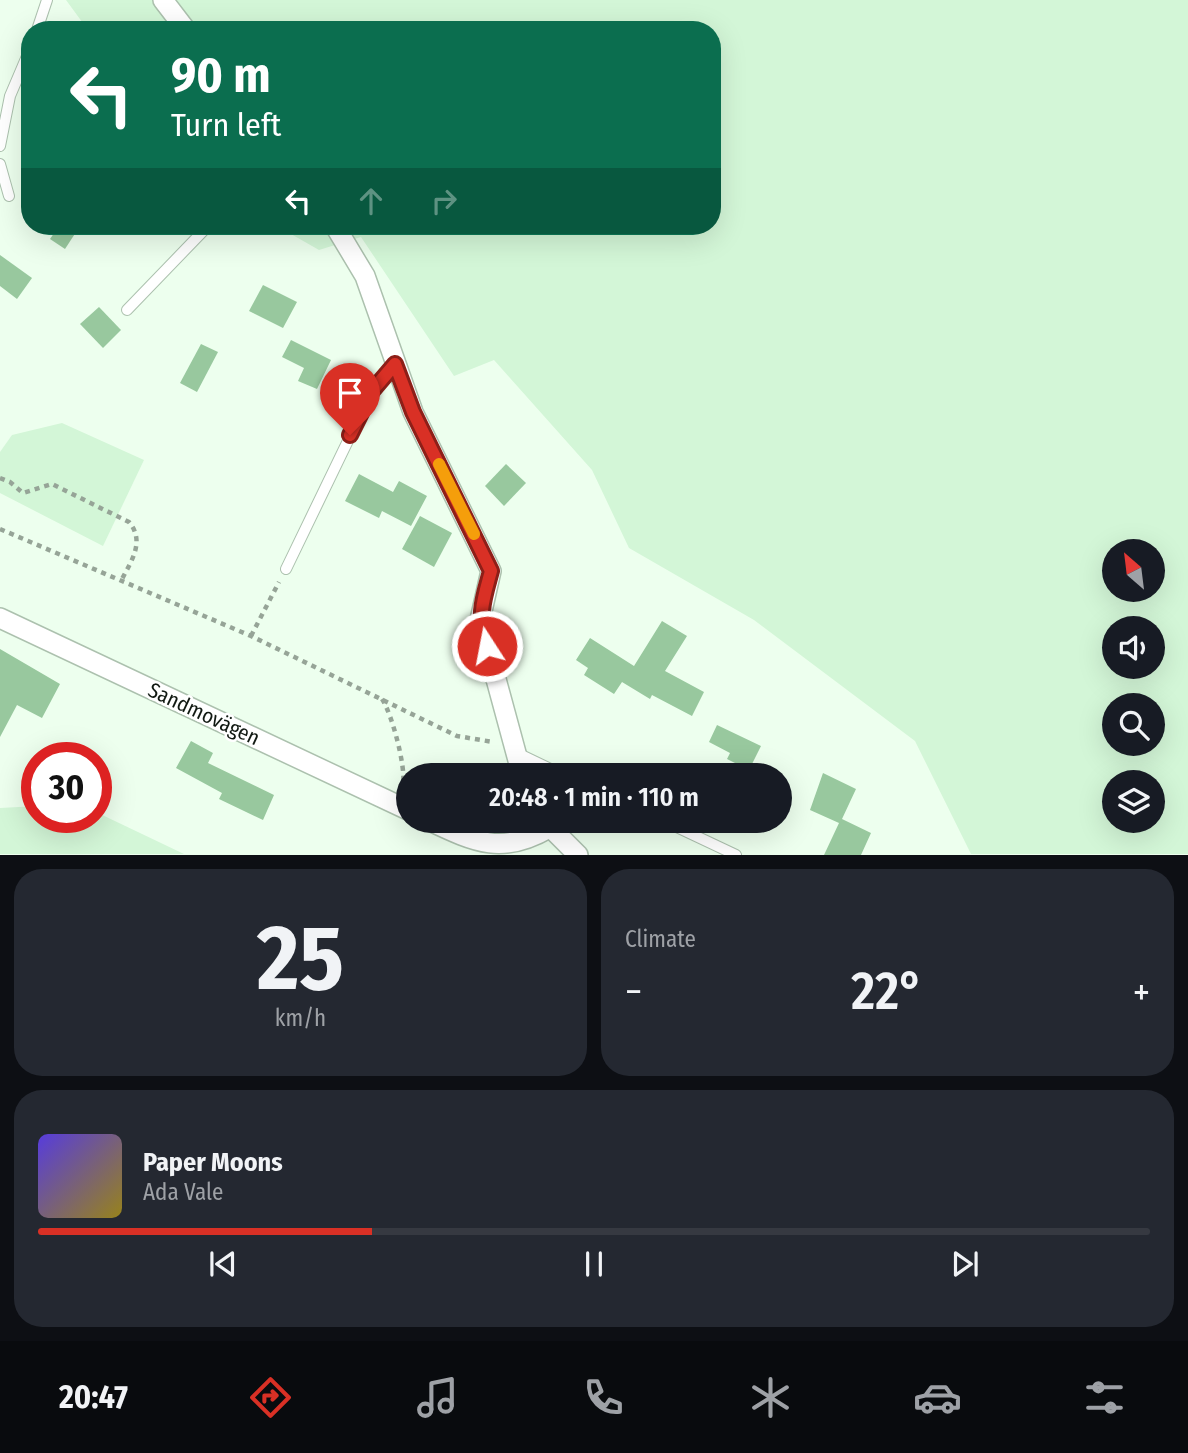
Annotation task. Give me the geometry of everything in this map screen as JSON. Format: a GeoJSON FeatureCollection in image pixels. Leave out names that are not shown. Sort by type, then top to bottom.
{"type":"FeatureCollection","features":[{"type":"Feature","properties":{"kind":"street"},"geometry":{"type":"LineString","coordinates":[[163,0],[179,21]]}},
{"type":"Feature","properties":{"kind":"street"},"geometry":{"type":"LineString","coordinates":[[340,235],[365,276],[413,412],[491,571],[480,620],[519,763]]}},
{"type":"Feature","properties":{"kind":"street","name":"Sandmovägen"},"geometry":{"type":"LineString","coordinates":[[0,618],[396,805]]}},
{"type":"Feature","properties":{"kind":"street"},"geometry":{"type":"LineString","coordinates":[[455,833],[500,848],[528,843],[538,833]]}},
{"type":"Feature","properties":{"kind":"street"},"geometry":{"type":"LineString","coordinates":[[556,833],[578,855]]}},
{"type":"Feature","properties":{"kind":"lane"},"geometry":{"type":"LineString","coordinates":[[40,21],[47,0]]}},
{"type":"Feature","properties":{"kind":"lane"},"geometry":{"type":"LineString","coordinates":[[0,146],[10,96],[21,70]]}},
{"type":"Feature","properties":{"kind":"lane"},"geometry":{"type":"LineString","coordinates":[[0,164],[9,196]]}},
{"type":"Feature","properties":{"kind":"lane"},"geometry":{"type":"LineString","coordinates":[[127,310],[199,235]]}},
{"type":"Feature","properties":{"kind":"lane"},"geometry":{"type":"LineString","coordinates":[[286,569],[372,391],[395,364]]}},
{"type":"Feature","properties":{"kind":"lane"},"geometry":{"type":"LineString","coordinates":[[516,752],[538,763]]}},
{"type":"Feature","properties":{"kind":"lane"},"geometry":{"type":"LineString","coordinates":[[689,833],[736,855]]}},
{"type":"Feature","properties":{"kind":"path"},"geometry":{"type":"LineString","coordinates":[[0,478],[10,482],[23,493],[52,484],[129,522],[137,531],[138,540],[134,556],[122,579]]}},
{"type":"Feature","properties":{"kind":"path"},"geometry":{"type":"LineString","coordinates":[[0,529],[251,636],[457,736],[486,740],[516,752]]}},
{"type":"Feature","properties":{"kind":"path"},"geometry":{"type":"LineString","coordinates":[[251,636],[286,569]]}},
{"type":"Feature","properties":{"kind":"path"},"geometry":{"type":"LineString","coordinates":[[381,698],[388,712],[402,763]]}},
{"type":"Feature","properties":{"kind":"green space"},"geometry":{"type":"Polygon","coordinates":[[[66,0],[1188,0],[1188,854],[971,854],[915,741],[754,620],[629,548],[592,470],[494,360],[454,376],[361,237],[319,250],[293,235],[721,235],[721,21],[81,21],[66,0]]]}},
{"type":"Feature","properties":{"kind":"green space"},"geometry":{"type":"Polygon","coordinates":[[[62,423],[144,460],[103,546],[0,493],[0,452],[12,435],[62,423]]]}},
{"type":"Feature","properties":{"kind":"green space"},"geometry":{"type":"Polygon","coordinates":[[[21,807],[21,833],[112,833],[112,820],[184,854],[0,854],[0,808],[21,807]]]}},
{"type":"Feature","properties":{"kind":"building"},"geometry":{"type":"Polygon","coordinates":[[[53,235],[74,235],[65,249],[50,239],[53,235]]]}},
{"type":"Feature","properties":{"kind":"building"},"geometry":{"type":"Polygon","coordinates":[[[0,255],[32,278],[17,299],[0,286],[0,255]]]}},
{"type":"Feature","properties":{"kind":"building"},"geometry":{"type":"Polygon","coordinates":[[[263,285],[297,302],[283,328],[249,311],[263,285]]]}},
{"type":"Feature","properties":{"kind":"building"},"geometry":{"type":"Polygon","coordinates":[[[99,307],[121,330],[103,348],[80,324],[99,307]]]}},
{"type":"Feature","properties":{"kind":"building"},"geometry":{"type":"Polygon","coordinates":[[[291,340],[331,360],[317,389],[298,381],[304,368],[282,357],[291,340]]]}},
{"type":"Feature","properties":{"kind":"building"},"geometry":{"type":"Polygon","coordinates":[[[201,344],[218,352],[197,392],[180,383],[201,344]]]}},
{"type":"Feature","properties":{"kind":"building"},"geometry":{"type":"Polygon","coordinates":[[[506,464],[526,483],[504,506],[485,486],[506,464]]]}},
{"type":"Feature","properties":{"kind":"building"},"geometry":{"type":"Polygon","coordinates":[[[359,474],[393,492],[399,481],[427,496],[411,526],[382,511],[379,518],[345,501],[359,474]]]}},
{"type":"Feature","properties":{"kind":"building"},"geometry":{"type":"Polygon","coordinates":[[[420,516],[452,533],[434,567],[402,549],[420,516]]]}},
{"type":"Feature","properties":{"kind":"building"},"geometry":{"type":"Polygon","coordinates":[[[662,621],[687,636],[665,671],[704,692],[692,716],[652,695],[650,699],[622,682],[614,694],[584,675],[588,668],[576,660],[590,638],[634,666],[662,621]]]}},
{"type":"Feature","properties":{"kind":"building"},"geometry":{"type":"Polygon","coordinates":[[[0,649],[60,684],[42,718],[17,705],[0,737],[0,649]]]}},
{"type":"Feature","properties":{"kind":"building"},"geometry":{"type":"Polygon","coordinates":[[[717,725],[761,746],[752,763],[735,763],[727,759],[730,753],[709,742],[717,725]]]}},
{"type":"Feature","properties":{"kind":"building"},"geometry":{"type":"Polygon","coordinates":[[[191,741],[213,753],[208,763],[274,795],[263,820],[219,799],[222,793],[176,768],[191,741]]]}},
{"type":"Feature","properties":{"kind":"building"},"geometry":{"type":"Polygon","coordinates":[[[823,773],[856,789],[842,819],[871,833],[861,855],[824,855],[839,823],[810,810],[823,773]]]}},
{"type":"Feature","properties":{"kind":"slow traffic"},"geometry":{"type":"LineString","coordinates":[[439,464],[474,534]]}},
{"type":"Feature","properties":{"kind":"route"},"geometry":{"type":"LineString","coordinates":[[350,435],[372,391],[395,364],[413,412],[487,558],[491,571],[480,610],[480,620],[487,646]]}}]}
